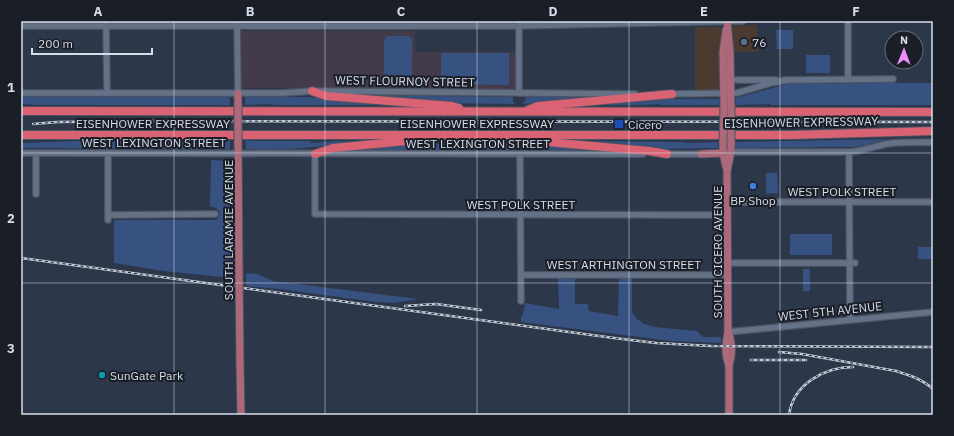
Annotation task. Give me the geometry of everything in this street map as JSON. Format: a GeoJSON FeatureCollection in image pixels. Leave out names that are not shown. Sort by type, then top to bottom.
{"type":"FeatureCollection","features":[{"type":"Feature","properties":{"kind":"highway"},"geometry":{"type":"LineString","coordinates":[[312,91],[326,96],[452,106],[471,112]]}},
{"type":"Feature","properties":{"kind":"highway"},"geometry":{"type":"LineString","coordinates":[[525,112],[538,106],[672,94]]}},
{"type":"Feature","properties":{"kind":"highway","name":"EISENHOWER EXPRESSWAY"},"geometry":{"type":"LineString","coordinates":[[21,111],[933,112]]}},
{"type":"Feature","properties":{"kind":"highway","name":"EISENHOWER EXPRESSWAY"},"geometry":{"type":"LineString","coordinates":[[21,135],[783,135],[933,132]]}},
{"type":"Feature","properties":{"kind":"highway"},"geometry":{"type":"LineString","coordinates":[[315,154],[333,148],[406,141],[421,135]]}},
{"type":"Feature","properties":{"kind":"highway"},"geometry":{"type":"LineString","coordinates":[[517,135],[536,141],[649,151],[667,154]]}},
{"type":"Feature","properties":{"kind":"main road","name":"SOUTH CICERO AVENUE"},"geometry":{"type":"LineString","coordinates":[[727,21],[722,52],[727,80],[727,142],[723,153],[727,171]]}},
{"type":"Feature","properties":{"kind":"main road","name":"SOUTH LARAMIE AVENUE"},"geometry":{"type":"LineString","coordinates":[[238,93],[241,415]]}},
{"type":"Feature","properties":{"kind":"main road","name":"SOUTH CICERO AVENUE"},"geometry":{"type":"LineString","coordinates":[[727,142],[731,152],[727,171],[728,332],[732,343],[732,359],[729,365],[729,415]]}},
{"type":"Feature","properties":{"kind":"main road","name":"WEST LEXINGTON STREET"},"geometry":{"type":"LineString","coordinates":[[701,154],[723,153]]}},
{"type":"Feature","properties":{"kind":"street"},"geometry":{"type":"LineString","coordinates":[[21,26],[106,24],[519,24],[743,21]]}},
{"type":"Feature","properties":{"kind":"street"},"geometry":{"type":"LineString","coordinates":[[848,21],[848,80]]}},
{"type":"Feature","properties":{"kind":"street"},"geometry":{"type":"LineString","coordinates":[[106,24],[107,93]]}},
{"type":"Feature","properties":{"kind":"street","name":"SOUTH LARAMIE AVENUE"},"geometry":{"type":"LineString","coordinates":[[237,24],[238,93]]}},
{"type":"Feature","properties":{"kind":"street"},"geometry":{"type":"LineString","coordinates":[[519,24],[519,93]]}},
{"type":"Feature","properties":{"kind":"street","name":"WEST FLOURNOY STREET"},"geometry":{"type":"LineString","coordinates":[[727,80],[893,79]]}},
{"type":"Feature","properties":{"kind":"street","name":"WEST FLOURNOY STREET"},"geometry":{"type":"LineString","coordinates":[[21,93],[283,93],[312,91],[727,94],[737,93],[770,83],[788,80]]}},
{"type":"Feature","properties":{"kind":"street","name":"WEST LEXINGTON STREET"},"geometry":{"type":"LineString","coordinates":[[723,153],[849,152],[864,150],[885,144],[933,142]]}},
{"type":"Feature","properties":{"kind":"street","name":"WEST LEXINGTON STREET"},"geometry":{"type":"LineString","coordinates":[[21,153],[206,152],[239,154],[701,154]]}},
{"type":"Feature","properties":{"kind":"street"},"geometry":{"type":"LineString","coordinates":[[849,152],[849,202],[852,263],[850,320]]}},
{"type":"Feature","properties":{"kind":"street"},"geometry":{"type":"LineString","coordinates":[[36,153],[36,194]]}},
{"type":"Feature","properties":{"kind":"street"},"geometry":{"type":"LineString","coordinates":[[108,153],[108,217],[215,214]]}},
{"type":"Feature","properties":{"kind":"street","name":"WEST POLK STREET"},"geometry":{"type":"LineString","coordinates":[[315,154],[315,214],[728,215]]}},
{"type":"Feature","properties":{"kind":"street"},"geometry":{"type":"LineString","coordinates":[[520,154],[521,301]]}},
{"type":"Feature","properties":{"kind":"street","name":"WEST POLK STREET"},"geometry":{"type":"LineString","coordinates":[[727,202],[933,202]]}},
{"type":"Feature","properties":{"kind":"street"},"geometry":{"type":"LineString","coordinates":[[728,263],[852,263]]}},
{"type":"Feature","properties":{"kind":"street","name":"WEST ARTHINGTON STREET"},"geometry":{"type":"LineString","coordinates":[[521,275],[728,275]]}},
{"type":"Feature","properties":{"kind":"street","name":"WEST 5TH AVENUE"},"geometry":{"type":"LineString","coordinates":[[728,332],[933,312]]}},
{"type":"Feature","properties":{"kind":"shaded area","name":"76"},"geometry":{"type":"Polygon","coordinates":[[[757,25],[758,52],[732,52],[731,28],[733,26],[757,25]]]}},
{"type":"Feature","properties":{"kind":"shaded area"},"geometry":{"type":"Polygon","coordinates":[[[695,27],[721,27],[721,90],[695,90],[695,27]]]}},
{"type":"Feature","properties":{"kind":"shaded area"},"geometry":{"type":"Polygon","coordinates":[[[776,30],[793,30],[793,49],[777,49],[776,30]]]}},
{"type":"Feature","properties":{"kind":"shaded area"},"geometry":{"type":"Polygon","coordinates":[[[240,31],[415,31],[415,52],[515,52],[515,90],[242,88],[240,31]]]}},
{"type":"Feature","properties":{"kind":"shaded area"},"geometry":{"type":"Polygon","coordinates":[[[387,36],[409,36],[412,39],[411,78],[388,79],[384,75],[384,42],[387,36]]]}},
{"type":"Feature","properties":{"kind":"shaded area"},"geometry":{"type":"Polygon","coordinates":[[[441,53],[509,53],[509,85],[441,84],[441,53]]]}},
{"type":"Feature","properties":{"kind":"shaded area"},"geometry":{"type":"Polygon","coordinates":[[[806,55],[830,55],[830,73],[806,73],[806,55]]]}},
{"type":"Feature","properties":{"kind":"shaded area"},"geometry":{"type":"Polygon","coordinates":[[[791,83],[933,83],[933,105],[736,105],[736,98],[791,83]]]}},
{"type":"Feature","properties":{"kind":"shaded area"},"geometry":{"type":"Polygon","coordinates":[[[341,95],[513,97],[513,102],[516,104],[439,103],[341,95]]]}},
{"type":"Feature","properties":{"kind":"shaded area"},"geometry":{"type":"Polygon","coordinates":[[[623,96],[522,104],[526,97],[623,96]]]}},
{"type":"Feature","properties":{"kind":"shaded area"},"geometry":{"type":"Polygon","coordinates":[[[21,97],[228,97],[230,98],[230,105],[39,105],[21,104],[21,97]]]}},
{"type":"Feature","properties":{"kind":"shaded area"},"geometry":{"type":"Polygon","coordinates":[[[245,97],[308,97],[364,101],[391,105],[245,105],[245,97]]]}},
{"type":"Feature","properties":{"kind":"shaded area"},"geometry":{"type":"Polygon","coordinates":[[[661,99],[719,99],[719,105],[590,105],[661,99]]]}},
{"type":"Feature","properties":{"kind":"shaded area"},"geometry":{"type":"Polygon","coordinates":[[[888,139],[853,147],[735,148],[735,142],[888,139]]]}},
{"type":"Feature","properties":{"kind":"shaded area"},"geometry":{"type":"Polygon","coordinates":[[[245,140],[311,141],[311,143],[336,141],[379,142],[290,149],[246,149],[245,140]]]}},
{"type":"Feature","properties":{"kind":"shaded area"},"geometry":{"type":"Polygon","coordinates":[[[78,141],[199,141],[200,143],[230,141],[230,147],[229,149],[21,148],[21,143],[78,141]]]}},
{"type":"Feature","properties":{"kind":"shaded area"},"geometry":{"type":"Polygon","coordinates":[[[587,141],[684,143],[718,142],[718,148],[660,149],[587,143],[587,141]]]}},
{"type":"Feature","properties":{"kind":"shaded area"},"geometry":{"type":"Polygon","coordinates":[[[513,143],[511,146],[512,150],[344,150],[402,144],[467,145],[513,143]]]}},
{"type":"Feature","properties":{"kind":"shaded area"},"geometry":{"type":"Polygon","coordinates":[[[525,143],[627,152],[527,150],[528,145],[525,143]]]}},
{"type":"Feature","properties":{"kind":"shaded area"},"geometry":{"type":"Polygon","coordinates":[[[211,160],[229,161],[231,278],[164,271],[114,263],[114,220],[217,219],[220,213],[219,211],[210,206],[211,160]]]}},
{"type":"Feature","properties":{"kind":"shaded area"},"geometry":{"type":"Polygon","coordinates":[[[766,173],[777,173],[778,193],[766,194],[766,173]]]}},
{"type":"Feature","properties":{"kind":"shaded area"},"geometry":{"type":"Polygon","coordinates":[[[932,208],[933,259],[918,259],[918,247],[932,247],[932,208]]]}},
{"type":"Feature","properties":{"kind":"shaded area"},"geometry":{"type":"Polygon","coordinates":[[[790,234],[832,234],[832,255],[790,255],[790,234]]]}},
{"type":"Feature","properties":{"kind":"shaded area"},"geometry":{"type":"Polygon","coordinates":[[[803,269],[810,269],[810,291],[803,291],[803,269]]]}},
{"type":"Feature","properties":{"kind":"shaded area"},"geometry":{"type":"Polygon","coordinates":[[[246,273],[257,274],[273,281],[418,299],[394,303],[376,302],[246,286],[246,273]]]}},
{"type":"Feature","properties":{"kind":"shaded area"},"geometry":{"type":"Polygon","coordinates":[[[558,277],[575,277],[575,304],[588,304],[589,311],[618,316],[619,277],[632,277],[632,312],[636,318],[644,324],[654,327],[697,331],[703,337],[721,337],[721,343],[671,341],[521,322],[525,303],[559,309],[558,277]]]}},
{"type":"Feature","properties":{"kind":"railway"},"geometry":{"type":"LineString","coordinates":[[33,124],[57,122],[142,121],[933,122]]}},
{"type":"Feature","properties":{"kind":"railway"},"geometry":{"type":"LineString","coordinates":[[21,258],[656,343],[711,346],[933,347]]}},
{"type":"Feature","properties":{"kind":"railway"},"geometry":{"type":"LineString","coordinates":[[405,306],[436,304],[481,310]]}},
{"type":"Feature","properties":{"kind":"railway"},"geometry":{"type":"LineString","coordinates":[[779,352],[802,354],[896,371],[920,380],[933,389]]}},
{"type":"Feature","properties":{"kind":"railway"},"geometry":{"type":"LineString","coordinates":[[751,360],[806,360]]}},
{"type":"Feature","properties":{"kind":"railway"},"geometry":{"type":"LineString","coordinates":[[789,415],[797,394],[812,379],[832,370],[853,367]]}},
{"type":"Feature","properties":{"kind":"place","name":"76"},"geometry":{"type":"Point","coordinates":[744,42]}},
{"type":"Feature","properties":{"kind":"place","name":"Cicero"},"geometry":{"type":"Point","coordinates":[619,124]}},
{"type":"Feature","properties":{"kind":"place","name":"BP Shop"},"geometry":{"type":"Point","coordinates":[753,186]}},
{"type":"Feature","properties":{"kind":"place","name":"SunGate Park"},"geometry":{"type":"Point","coordinates":[102,375]}}]}
